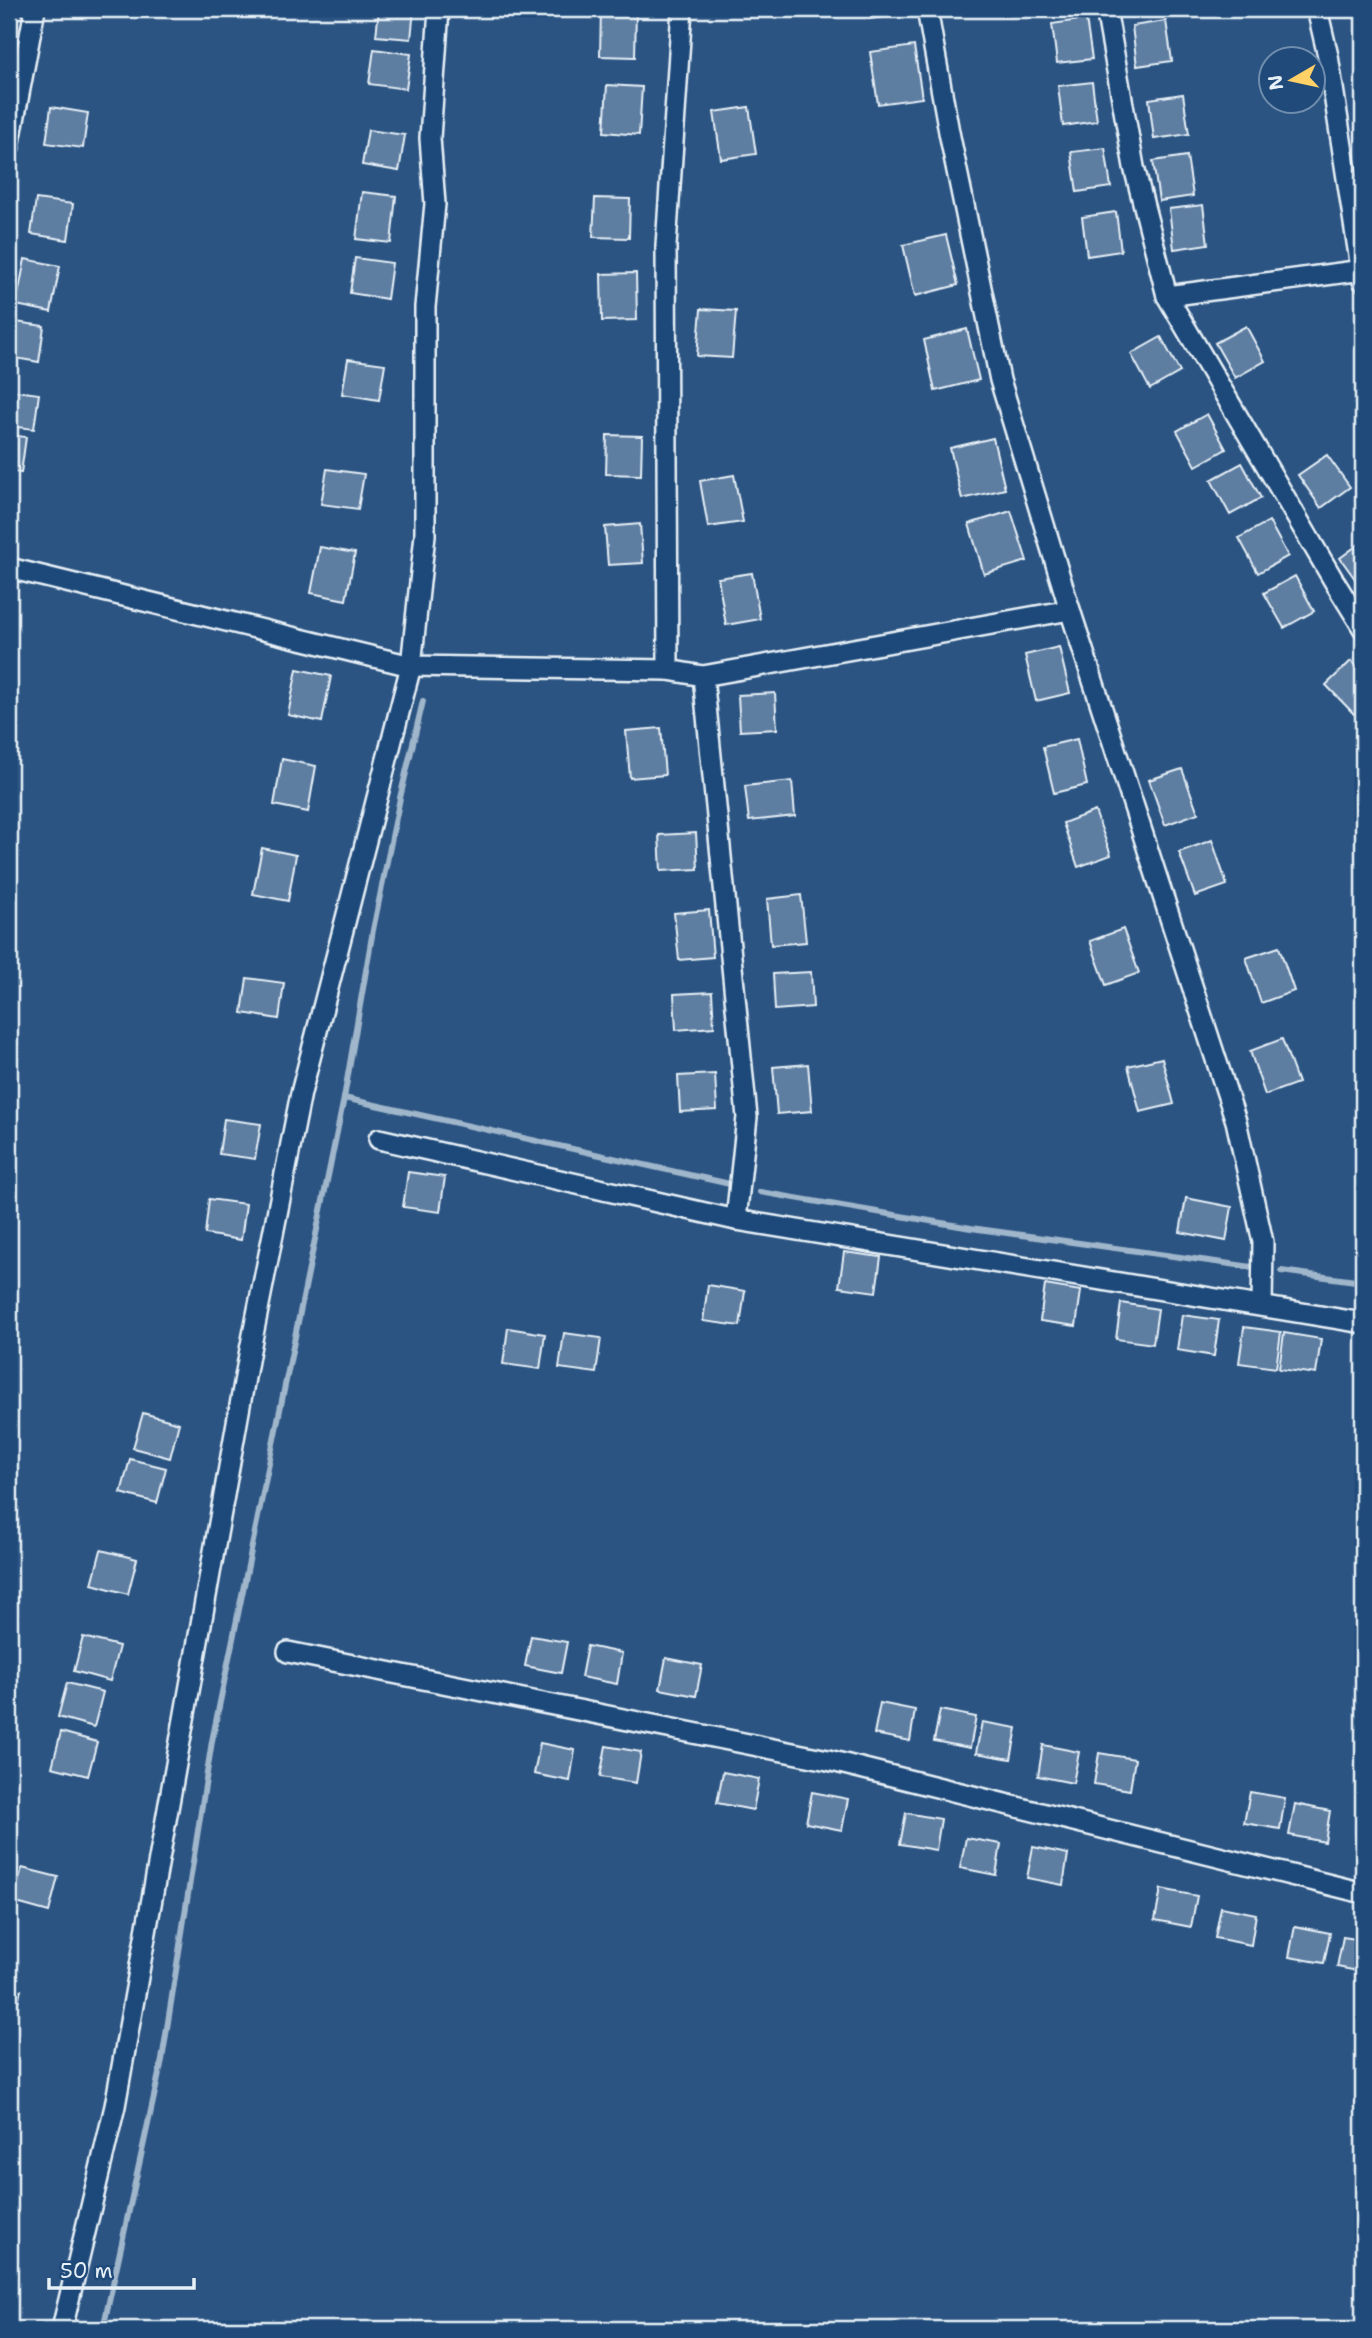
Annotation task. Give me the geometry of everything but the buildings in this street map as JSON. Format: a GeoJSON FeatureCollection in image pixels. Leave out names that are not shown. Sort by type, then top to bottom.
{"type":"FeatureCollection","features":[{"type":"Feature","properties":{"kind":"street"},"geometry":{"type":"LineString","coordinates":[[9,146],[34,9]]}},
{"type":"Feature","properties":{"kind":"street"},"geometry":{"type":"LineString","coordinates":[[62,2329],[115,2106],[249,1354],[301,1093],[411,666],[425,535],[425,307],[435,204],[430,138],[439,9]]}},
{"type":"Feature","properties":{"kind":"street"},"geometry":{"type":"LineString","coordinates":[[668,670],[666,246],[682,9]]}},
{"type":"Feature","properties":{"kind":"street"},"geometry":{"type":"LineString","coordinates":[[927,9],[949,132],[1000,380],[1070,610],[1236,1121],[1264,1242],[1262,1306]]}},
{"type":"Feature","properties":{"kind":"street"},"geometry":{"type":"LineString","coordinates":[[1106,9],[1134,167],[1167,296],[1363,628]]}},
{"type":"Feature","properties":{"kind":"street"},"geometry":{"type":"LineString","coordinates":[[1167,296],[1362,274],[1328,56],[1317,9]]}},
{"type":"Feature","properties":{"kind":"street"},"geometry":{"type":"LineString","coordinates":[[9,568],[411,666],[668,670],[704,676],[1070,610]]}},
{"type":"Feature","properties":{"kind":"street"},"geometry":{"type":"LineString","coordinates":[[704,676],[747,1117],[736,1220]]}},
{"type":"Feature","properties":{"kind":"street"},"geometry":{"type":"LineString","coordinates":[[379,1139],[736,1220],[1363,1323]]}},
{"type":"Feature","properties":{"kind":"street"},"geometry":{"type":"LineString","coordinates":[[288,1653],[828,1760],[1363,1893]]}},
{"type":"Feature","properties":{"kind":"waterway"},"geometry":{"type":"LineString","coordinates":[[103,2329],[162,2060],[212,1741],[344,1098],[373,930],[423,701]]}},
{"type":"Feature","properties":{"kind":"waterway"},"geometry":{"type":"LineString","coordinates":[[344,1098],[730,1184]]}},
{"type":"Feature","properties":{"kind":"waterway"},"geometry":{"type":"LineString","coordinates":[[760,1192],[971,1228],[1252,1267]]}},
{"type":"Feature","properties":{"kind":"waterway"},"geometry":{"type":"LineString","coordinates":[[1281,1271],[1363,1282]]}}]}
